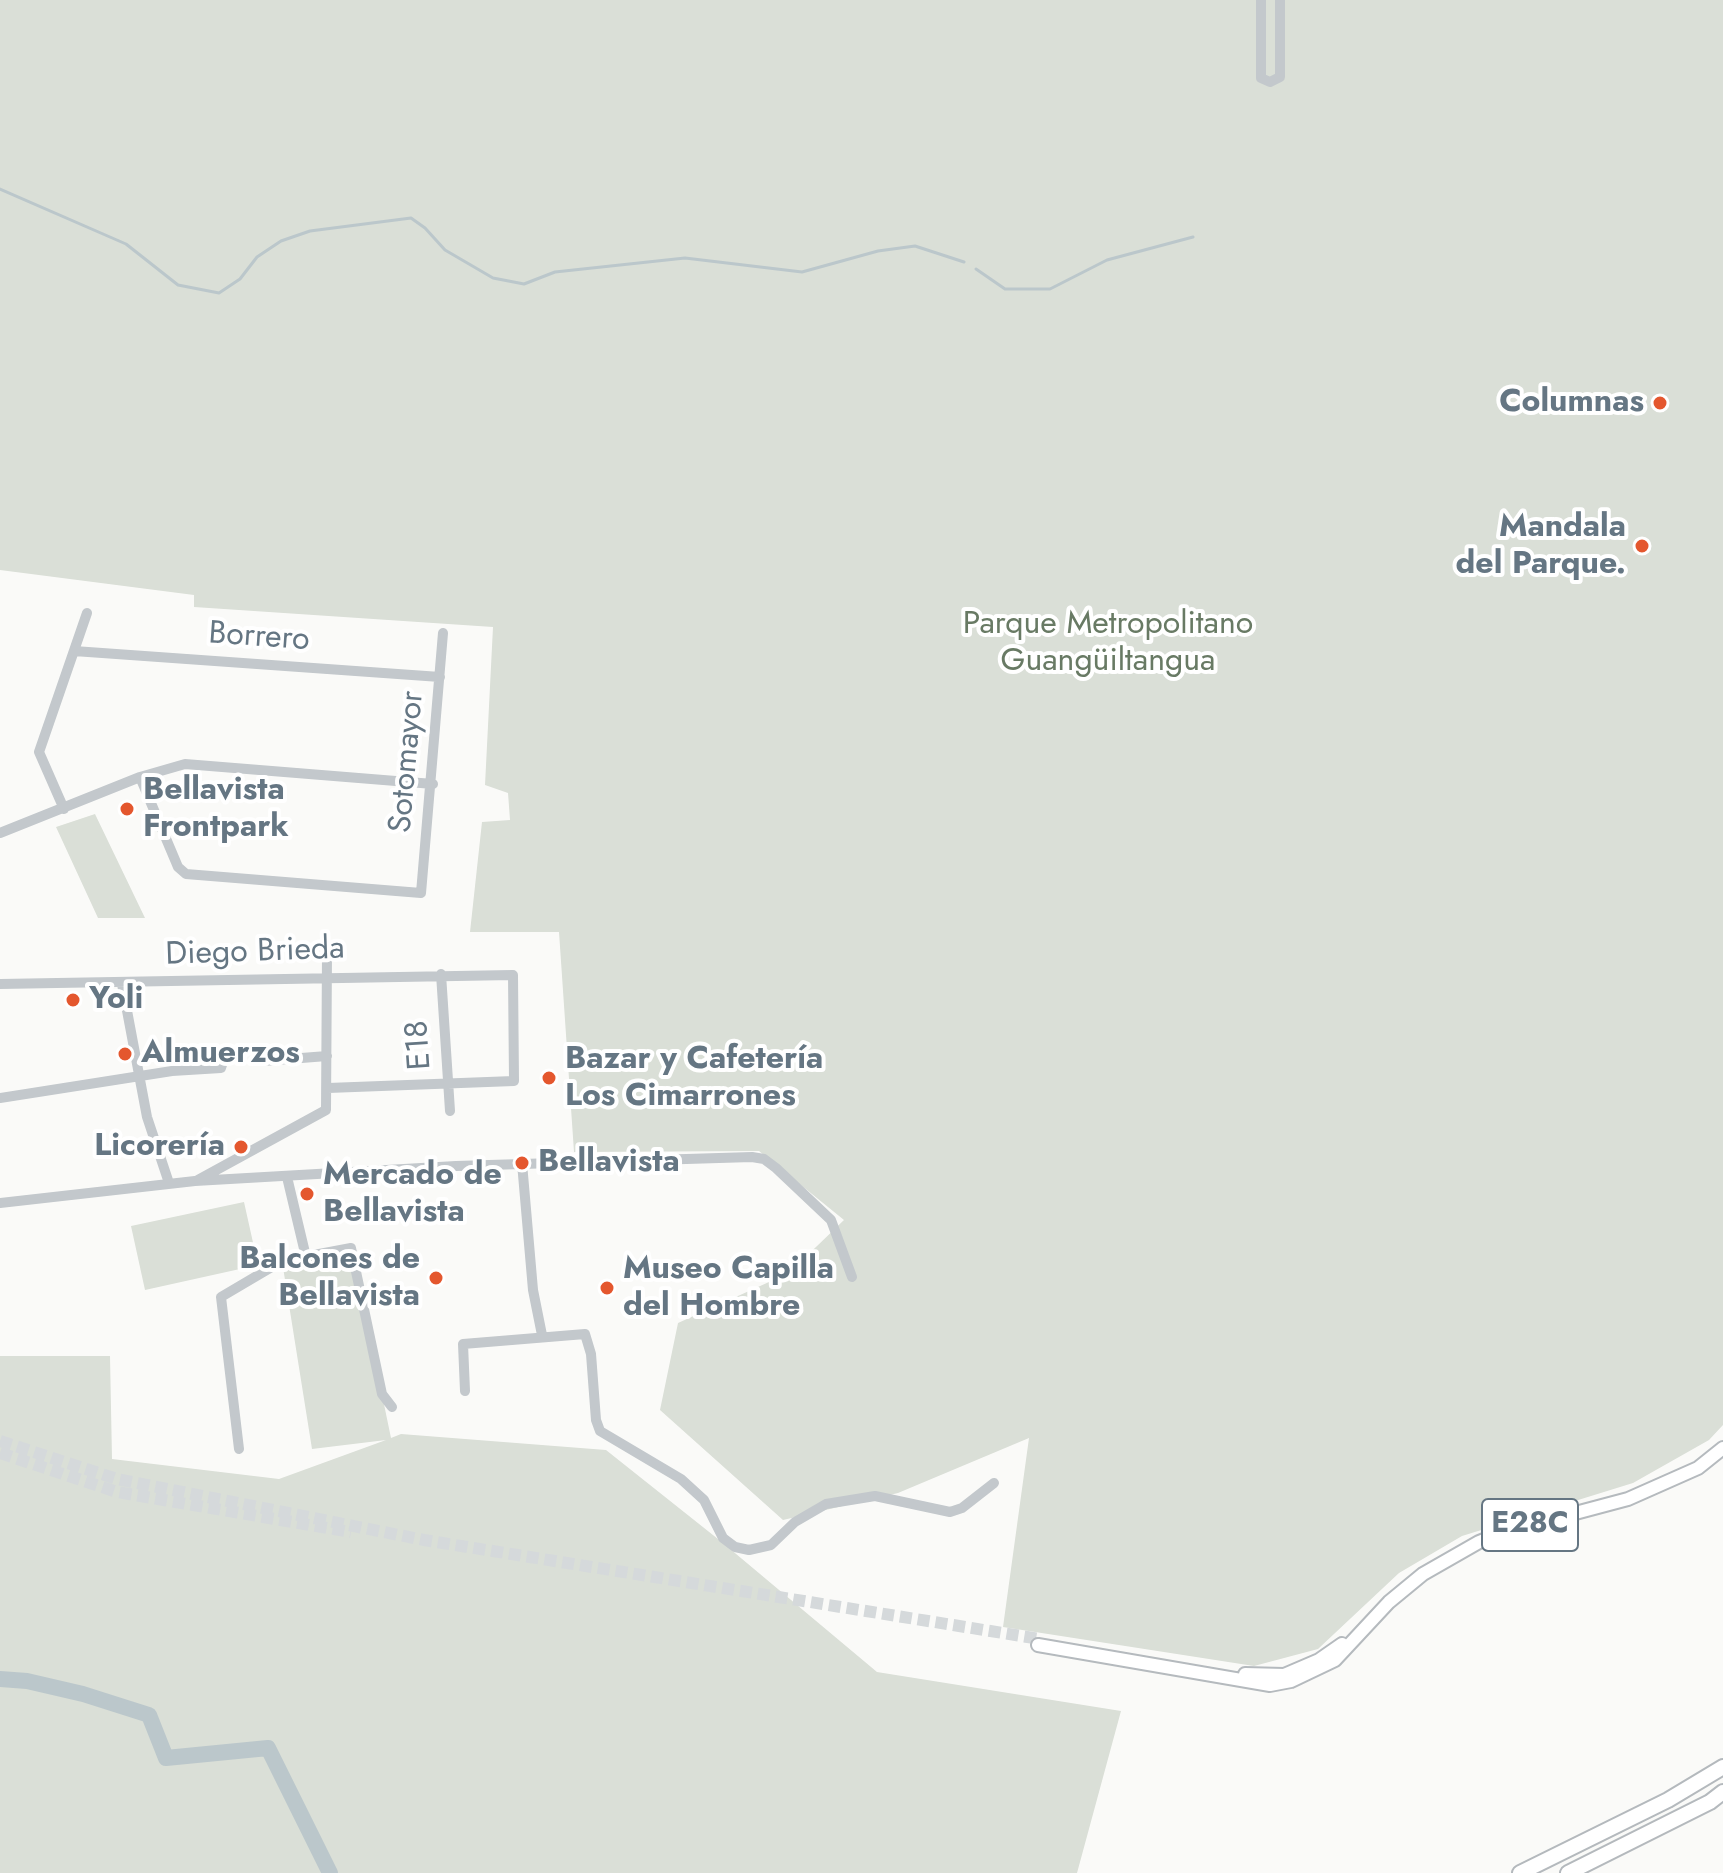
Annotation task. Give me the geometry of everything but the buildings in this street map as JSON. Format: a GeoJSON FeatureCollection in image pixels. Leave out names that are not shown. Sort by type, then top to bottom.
{"type":"FeatureCollection","features":[{"type":"Feature","properties":{"kind":"highway"},"geometry":{"type":"LineString","coordinates":[[1520,1873],[1668,1800],[1723,1767]]}},
{"type":"Feature","properties":{"kind":"highway"},"geometry":{"type":"LineString","coordinates":[[1568,1873],[1710,1802],[1723,1792]]}},
{"type":"Feature","properties":{"kind":"main road","name":"E28C"},"geometry":{"type":"LineString","coordinates":[[1039,1642],[1248,1675],[1284,1675],[1319,1660],[1355,1636],[1423,1574],[1479,1542],[1504,1532],[1628,1499],[1698,1468],[1723,1448]]}},
{"type":"Feature","properties":{"kind":"street"},"geometry":{"type":"LineString","coordinates":[[1261,0],[1261,78],[1270,82],[1280,77],[1280,0]]}},
{"type":"Feature","properties":{"kind":"street"},"geometry":{"type":"LineString","coordinates":[[64,809],[39,752],[87,613]]}},
{"type":"Feature","properties":{"kind":"street","name":"Sotomayor"},"geometry":{"type":"LineString","coordinates":[[140,777],[178,867],[186,874],[419,893],[423,889],[433,784],[443,633]]}},
{"type":"Feature","properties":{"kind":"street","name":"Borrero"},"geometry":{"type":"LineString","coordinates":[[74,651],[440,677]]}},
{"type":"Feature","properties":{"kind":"street"},"geometry":{"type":"LineString","coordinates":[[0,833],[140,777],[192,763],[433,784]]}},
{"type":"Feature","properties":{"kind":"street"},"geometry":{"type":"LineString","coordinates":[[195,1181],[325,1111],[328,1088],[327,954]]}},
{"type":"Feature","properties":{"kind":"street","name":"E18"},"geometry":{"type":"LineString","coordinates":[[441,974],[450,1111]]}},
{"type":"Feature","properties":{"kind":"street","name":"Diego Brieda"},"geometry":{"type":"LineString","coordinates":[[0,984],[512,974],[515,1079],[449,1085]]}},
{"type":"Feature","properties":{"kind":"street"},"geometry":{"type":"LineString","coordinates":[[122,984],[151,1132],[169,1183]]}},
{"type":"Feature","properties":{"kind":"street"},"geometry":{"type":"LineString","coordinates":[[0,1098],[221,1068],[224,1063],[222,1056],[210,1054]]}},
{"type":"Feature","properties":{"kind":"street"},"geometry":{"type":"LineString","coordinates":[[263,1061],[327,1056]]}},
{"type":"Feature","properties":{"kind":"street"},"geometry":{"type":"LineString","coordinates":[[328,1088],[449,1085]]}},
{"type":"Feature","properties":{"kind":"street"},"geometry":{"type":"LineString","coordinates":[[0,1203],[195,1181],[522,1163],[764,1159],[831,1220],[852,1277]]}},
{"type":"Feature","properties":{"kind":"street"},"geometry":{"type":"LineString","coordinates":[[522,1163],[533,1290],[542,1335]]}},
{"type":"Feature","properties":{"kind":"street"},"geometry":{"type":"LineString","coordinates":[[287,1177],[306,1257]]}},
{"type":"Feature","properties":{"kind":"street"},"geometry":{"type":"LineString","coordinates":[[239,1449],[221,1324],[221,1297],[282,1261],[351,1248],[382,1394],[392,1407]]}},
{"type":"Feature","properties":{"kind":"street"},"geometry":{"type":"LineString","coordinates":[[465,1391],[463,1344],[580,1333],[588,1339],[596,1420],[606,1438],[681,1479],[704,1500],[723,1538],[735,1547],[749,1550],[771,1545],[795,1522],[826,1504],[875,1496],[950,1512],[962,1508],[994,1483]]}},
{"type":"Feature","properties":{"kind":"green space","name":"Parque Metropolitano Guangüiltangua"},"geometry":{"type":"Polygon","coordinates":[[[0,0],[1723,0],[1723,1425],[1709,1440],[1633,1483],[1462,1536],[1399,1573],[1318,1649],[1254,1666],[1003,1627],[1029,1438],[898,1493],[783,1520],[660,1410],[678,1323],[789,1273],[844,1220],[759,1151],[574,1152],[559,932],[470,932],[482,822],[510,820],[508,793],[485,785],[493,627],[194,607],[194,595],[0,570],[0,0]]]}},
{"type":"Feature","properties":{"kind":"green space"},"geometry":{"type":"Polygon","coordinates":[[[95,814],[145,918],[98,918],[56,827],[95,814]]]}},
{"type":"Feature","properties":{"kind":"green space"},"geometry":{"type":"Polygon","coordinates":[[[244,1202],[258,1265],[145,1290],[131,1226],[244,1202]]]}},
{"type":"Feature","properties":{"kind":"green space"},"geometry":{"type":"Polygon","coordinates":[[[352,1250],[391,1438],[401,1434],[606,1450],[877,1672],[1121,1711],[1077,1873],[0,1873],[0,1356],[110,1356],[112,1459],[279,1479],[386,1440],[312,1449],[282,1261],[352,1250]]]}},
{"type":"Feature","properties":{"kind":"waterway"},"geometry":{"type":"LineString","coordinates":[[0,189],[126,244],[178,285],[219,293],[240,279],[257,257],[281,241],[310,231],[411,218],[445,250],[493,278],[524,284],[555,272],[685,258],[802,272],[878,251],[915,246],[964,262]]}},
{"type":"Feature","properties":{"kind":"waterway"},"geometry":{"type":"LineString","coordinates":[[976,269],[1005,289],[1050,289],[1107,260],[1193,237]]}},
{"type":"Feature","properties":{"kind":"waterway"},"geometry":{"type":"LineString","coordinates":[[0,1679],[27,1681],[83,1694],[149,1715],[166,1758],[268,1748],[330,1873]]}},
{"type":"Feature","properties":{"kind":"tunnel"},"geometry":{"type":"LineString","coordinates":[[0,1441],[117,1479],[424,1540],[1040,1639]]}},
{"type":"Feature","properties":{"kind":"tunnel"},"geometry":{"type":"LineString","coordinates":[[0,1453],[117,1492],[351,1532]]}},
{"type":"Feature","properties":{"kind":"place","name":"Columnas"},"geometry":{"type":"Point","coordinates":[1660,403]}},
{"type":"Feature","properties":{"kind":"place","name":"Mandala del Parque."},"geometry":{"type":"Point","coordinates":[1642,546]}},
{"type":"Feature","properties":{"kind":"place","name":"Bellavista Frontpark"},"geometry":{"type":"Point","coordinates":[127,809]}},
{"type":"Feature","properties":{"kind":"place","name":"Yoli"},"geometry":{"type":"Point","coordinates":[73,1000]}},
{"type":"Feature","properties":{"kind":"place","name":"Almuerzos"},"geometry":{"type":"Point","coordinates":[125,1054]}},
{"type":"Feature","properties":{"kind":"place","name":"Bazar y Cafetería Los Cimarrones"},"geometry":{"type":"Point","coordinates":[549,1078]}},
{"type":"Feature","properties":{"kind":"place","name":"Licorería"},"geometry":{"type":"Point","coordinates":[241,1147]}},
{"type":"Feature","properties":{"kind":"place","name":"Bellavista"},"geometry":{"type":"Point","coordinates":[522,1163]}},
{"type":"Feature","properties":{"kind":"place","name":"Mercado de Bellavista"},"geometry":{"type":"Point","coordinates":[307,1194]}},
{"type":"Feature","properties":{"kind":"place","name":"Balcones de Bellavista"},"geometry":{"type":"Point","coordinates":[436,1278]}},
{"type":"Feature","properties":{"kind":"place","name":"Museo Capilla del Hombre"},"geometry":{"type":"Point","coordinates":[607,1288]}}]}
